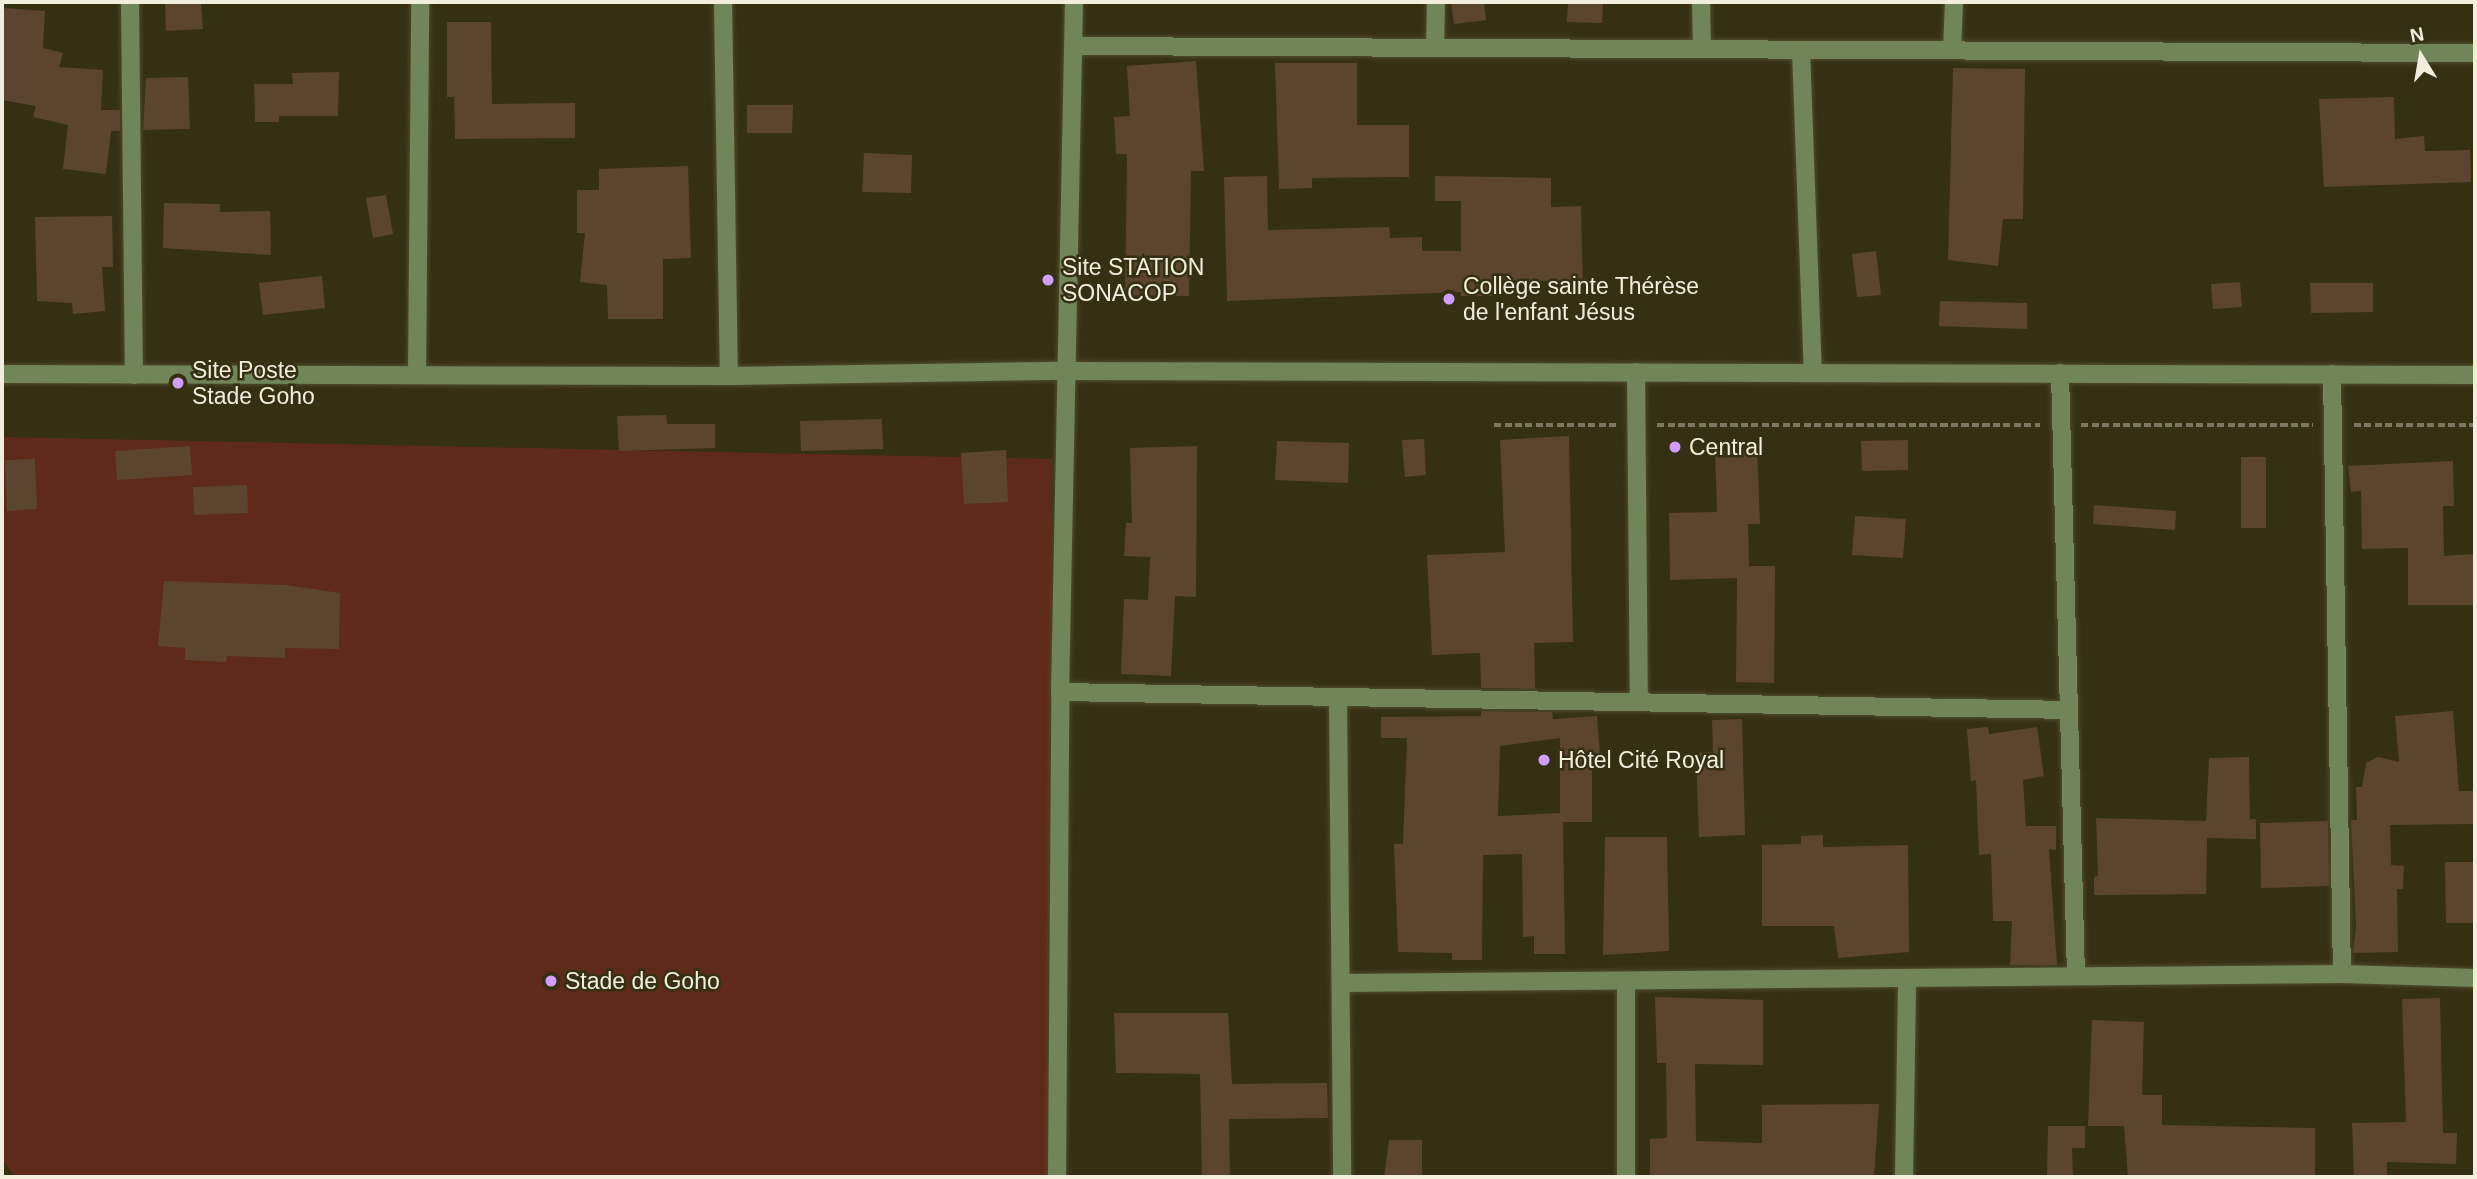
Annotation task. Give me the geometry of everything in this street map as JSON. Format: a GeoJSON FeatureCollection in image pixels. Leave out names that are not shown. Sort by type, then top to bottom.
{"type":"FeatureCollection","features":[{"type":"Feature","properties":{"kind":"street"},"geometry":{"type":"LineString","coordinates":[[130,2],[134,375]]}},
{"type":"Feature","properties":{"kind":"street"},"geometry":{"type":"LineString","coordinates":[[417,374],[420,2]]}},
{"type":"Feature","properties":{"kind":"street"},"geometry":{"type":"LineString","coordinates":[[723,2],[729,376]]}},
{"type":"Feature","properties":{"kind":"street"},"geometry":{"type":"LineString","coordinates":[[1057,1177],[1059,692],[1074,2]]}},
{"type":"Feature","properties":{"kind":"street"},"geometry":{"type":"LineString","coordinates":[[1435,47],[1436,2]]}},
{"type":"Feature","properties":{"kind":"street"},"geometry":{"type":"LineString","coordinates":[[1700,2],[1702,49]]}},
{"type":"Feature","properties":{"kind":"street"},"geometry":{"type":"LineString","coordinates":[[1952,50],[1954,2]]}},
{"type":"Feature","properties":{"kind":"street"},"geometry":{"type":"LineString","coordinates":[[1073,46],[2475,53]]}},
{"type":"Feature","properties":{"kind":"street"},"geometry":{"type":"LineString","coordinates":[[1801,50],[1813,372]]}},
{"type":"Feature","properties":{"kind":"street"},"geometry":{"type":"LineString","coordinates":[[2,374],[729,376],[1065,371],[2475,375]]}},
{"type":"Feature","properties":{"kind":"street"},"geometry":{"type":"LineString","coordinates":[[1636,372],[1639,425],[1639,702]]}},
{"type":"Feature","properties":{"kind":"street"},"geometry":{"type":"LineString","coordinates":[[2060,373],[2076,976]]}},
{"type":"Feature","properties":{"kind":"street"},"geometry":{"type":"LineString","coordinates":[[2332,374],[2342,974]]}},
{"type":"Feature","properties":{"kind":"street"},"geometry":{"type":"LineString","coordinates":[[1059,692],[2069,710]]}},
{"type":"Feature","properties":{"kind":"street"},"geometry":{"type":"LineString","coordinates":[[1338,697],[1342,1177]]}},
{"type":"Feature","properties":{"kind":"street"},"geometry":{"type":"LineString","coordinates":[[1341,984],[2342,974],[2475,978]]}},
{"type":"Feature","properties":{"kind":"street"},"geometry":{"type":"LineString","coordinates":[[1904,1177],[1907,978]]}},
{"type":"Feature","properties":{"kind":"street"},"geometry":{"type":"LineString","coordinates":[[1626,981],[1626,1177]]}},
{"type":"Feature","properties":{"kind":"path"},"geometry":{"type":"LineString","coordinates":[[1494,425],[2475,425]]}},
{"type":"Feature","properties":{"kind":"shaded area"},"geometry":{"type":"Polygon","coordinates":[[[2,437],[1052,459],[1047,1177],[14,1177],[2,1158],[2,437]]]}},
{"type":"Feature","properties":{"kind":"building"},"geometry":{"type":"Polygon","coordinates":[[[165,2],[201,2],[203,29],[166,31],[165,2]]]}},
{"type":"Feature","properties":{"kind":"building"},"geometry":{"type":"Polygon","coordinates":[[[1451,2],[1484,2],[1486,20],[1454,24],[1451,2]]]}},
{"type":"Feature","properties":{"kind":"building"},"geometry":{"type":"Polygon","coordinates":[[[1603,2],[1602,23],[1567,22],[1568,3],[1603,2]]]}},
{"type":"Feature","properties":{"kind":"building"},"geometry":{"type":"Polygon","coordinates":[[[2,8],[45,11],[43,48],[63,53],[59,67],[103,70],[101,110],[120,110],[120,131],[111,131],[106,174],[63,169],[68,125],[33,117],[36,106],[2,100],[2,8]]]}},
{"type":"Feature","properties":{"kind":"building"},"geometry":{"type":"Polygon","coordinates":[[[447,22],[491,22],[492,104],[575,103],[575,138],[455,139],[454,97],[447,97],[447,22]]]}},
{"type":"Feature","properties":{"kind":"building"},"geometry":{"type":"Polygon","coordinates":[[[1196,61],[1204,171],[1191,171],[1189,296],[1125,295],[1127,154],[1116,154],[1114,117],[1130,116],[1127,66],[1196,61]]]}},
{"type":"Feature","properties":{"kind":"building"},"geometry":{"type":"Polygon","coordinates":[[[1275,63],[1357,63],[1357,125],[1409,125],[1409,177],[1312,178],[1312,188],[1279,189],[1275,63]]]}},
{"type":"Feature","properties":{"kind":"building"},"geometry":{"type":"Polygon","coordinates":[[[1953,68],[2025,69],[2023,219],[2003,219],[1998,266],[1948,260],[1953,68]]]}},
{"type":"Feature","properties":{"kind":"building"},"geometry":{"type":"Polygon","coordinates":[[[339,72],[338,116],[279,116],[279,122],[255,122],[254,84],[293,84],[292,73],[339,72]]]}},
{"type":"Feature","properties":{"kind":"building"},"geometry":{"type":"Polygon","coordinates":[[[188,77],[190,129],[143,130],[146,78],[188,77]]]}},
{"type":"Feature","properties":{"kind":"building"},"geometry":{"type":"Polygon","coordinates":[[[2394,97],[2395,139],[2424,136],[2425,151],[2470,150],[2471,182],[2324,187],[2319,99],[2394,97]]]}},
{"type":"Feature","properties":{"kind":"building"},"geometry":{"type":"Polygon","coordinates":[[[747,105],[793,105],[792,133],[747,133],[747,105]]]}},
{"type":"Feature","properties":{"kind":"building"},"geometry":{"type":"Polygon","coordinates":[[[864,153],[912,155],[911,193],[862,192],[864,153]]]}},
{"type":"Feature","properties":{"kind":"building"},"geometry":{"type":"Polygon","coordinates":[[[688,166],[691,258],[663,259],[663,319],[608,319],[607,285],[580,282],[585,233],[577,233],[577,190],[599,190],[599,169],[688,166]]]}},
{"type":"Feature","properties":{"kind":"building"},"geometry":{"type":"Polygon","coordinates":[[[1267,176],[1268,230],[1389,227],[1390,238],[1422,237],[1422,251],[1461,251],[1461,201],[1435,201],[1435,176],[1551,178],[1551,207],[1581,206],[1583,294],[1554,294],[1554,281],[1495,280],[1495,296],[1461,296],[1461,292],[1227,301],[1224,177],[1267,176]]]}},
{"type":"Feature","properties":{"kind":"building"},"geometry":{"type":"Polygon","coordinates":[[[386,195],[393,234],[373,238],[366,198],[386,195]]]}},
{"type":"Feature","properties":{"kind":"building"},"geometry":{"type":"Polygon","coordinates":[[[164,203],[220,204],[220,212],[270,211],[271,255],[163,248],[164,203]]]}},
{"type":"Feature","properties":{"kind":"building"},"geometry":{"type":"Polygon","coordinates":[[[112,216],[113,267],[102,267],[105,311],[73,314],[72,303],[37,301],[35,217],[112,216]]]}},
{"type":"Feature","properties":{"kind":"building"},"geometry":{"type":"Polygon","coordinates":[[[1876,251],[1881,295],[1857,297],[1852,254],[1876,251]]]}},
{"type":"Feature","properties":{"kind":"building"},"geometry":{"type":"Polygon","coordinates":[[[322,276],[325,308],[263,315],[259,283],[322,276]]]}},
{"type":"Feature","properties":{"kind":"building"},"geometry":{"type":"Polygon","coordinates":[[[2240,282],[2242,307],[2213,309],[2211,284],[2240,282]]]}},
{"type":"Feature","properties":{"kind":"building"},"geometry":{"type":"Polygon","coordinates":[[[2310,283],[2373,283],[2373,312],[2311,313],[2310,283]]]}},
{"type":"Feature","properties":{"kind":"building"},"geometry":{"type":"Polygon","coordinates":[[[1940,301],[2027,303],[2027,329],[1939,326],[1940,301]]]}},
{"type":"Feature","properties":{"kind":"building"},"geometry":{"type":"Polygon","coordinates":[[[666,415],[667,424],[715,424],[715,448],[619,451],[617,416],[666,415]]]}},
{"type":"Feature","properties":{"kind":"building"},"geometry":{"type":"Polygon","coordinates":[[[882,419],[883,449],[801,451],[800,421],[882,419]]]}},
{"type":"Feature","properties":{"kind":"building"},"geometry":{"type":"Polygon","coordinates":[[[1569,436],[1573,642],[1534,643],[1535,689],[1481,688],[1480,653],[1432,655],[1427,555],[1505,552],[1500,440],[1569,436]]]}},
{"type":"Feature","properties":{"kind":"building"},"geometry":{"type":"Polygon","coordinates":[[[1424,439],[1426,475],[1405,477],[1402,440],[1424,439]]]}},
{"type":"Feature","properties":{"kind":"building"},"geometry":{"type":"Polygon","coordinates":[[[1908,440],[1908,470],[1862,471],[1861,441],[1908,440]]]}},
{"type":"Feature","properties":{"kind":"building"},"geometry":{"type":"Polygon","coordinates":[[[1277,441],[1349,443],[1348,483],[1275,480],[1277,441]]]}},
{"type":"Feature","properties":{"kind":"building"},"geometry":{"type":"Polygon","coordinates":[[[190,446],[192,475],[117,480],[115,451],[190,446]]]}},
{"type":"Feature","properties":{"kind":"building"},"geometry":{"type":"Polygon","coordinates":[[[1197,446],[1196,597],[1175,596],[1171,676],[1121,674],[1124,599],[1148,600],[1150,557],[1124,556],[1126,523],[1132,523],[1130,448],[1197,446]]]}},
{"type":"Feature","properties":{"kind":"building"},"geometry":{"type":"Polygon","coordinates":[[[1757,448],[1760,524],[1748,524],[1749,566],[1775,566],[1774,683],[1736,682],[1737,578],[1670,580],[1669,513],[1717,512],[1715,450],[1757,448]]]}},
{"type":"Feature","properties":{"kind":"building"},"geometry":{"type":"Polygon","coordinates":[[[1006,450],[1008,502],[964,504],[961,453],[1006,450]]]}},
{"type":"Feature","properties":{"kind":"building"},"geometry":{"type":"Polygon","coordinates":[[[2241,457],[2266,457],[2266,528],[2241,528],[2241,457]]]}},
{"type":"Feature","properties":{"kind":"building"},"geometry":{"type":"Polygon","coordinates":[[[35,459],[37,509],[7,511],[5,460],[35,459]]]}},
{"type":"Feature","properties":{"kind":"building"},"geometry":{"type":"Polygon","coordinates":[[[2453,461],[2454,506],[2443,506],[2444,556],[2475,554],[2475,605],[2408,605],[2408,548],[2362,549],[2361,491],[2351,492],[2348,466],[2453,461]]]}},
{"type":"Feature","properties":{"kind":"building"},"geometry":{"type":"Polygon","coordinates":[[[247,485],[248,513],[194,515],[193,487],[247,485]]]}},
{"type":"Feature","properties":{"kind":"building"},"geometry":{"type":"Polygon","coordinates":[[[2094,505],[2176,511],[2175,530],[2093,524],[2094,505]]]}},
{"type":"Feature","properties":{"kind":"building"},"geometry":{"type":"Polygon","coordinates":[[[1855,516],[1906,519],[1903,558],[1852,555],[1855,516]]]}},
{"type":"Feature","properties":{"kind":"building"},"geometry":{"type":"Polygon","coordinates":[[[164,581],[285,585],[340,593],[339,649],[285,648],[285,658],[227,656],[226,662],[185,660],[185,648],[158,646],[164,581]]]}},
{"type":"Feature","properties":{"kind":"building"},"geometry":{"type":"Polygon","coordinates":[[[1481,711],[1552,712],[1553,719],[1597,716],[1600,755],[1592,756],[1592,822],[1563,822],[1565,954],[1534,954],[1534,936],[1523,937],[1522,854],[1483,855],[1482,960],[1452,960],[1452,953],[1398,952],[1394,844],[1403,844],[1407,738],[1381,738],[1381,717],[1481,716],[1481,711]],[[1560,738],[1500,746],[1498,816],[1560,813],[1560,738]]]}},
{"type":"Feature","properties":{"kind":"building"},"geometry":{"type":"Polygon","coordinates":[[[2453,711],[2459,791],[2475,791],[2475,824],[2390,825],[2391,865],[2404,866],[2403,889],[2397,889],[2398,952],[2353,953],[2356,926],[2351,820],[2357,820],[2356,787],[2362,787],[2366,763],[2378,757],[2399,762],[2395,716],[2453,711]]]}},
{"type":"Feature","properties":{"kind":"building"},"geometry":{"type":"Polygon","coordinates":[[[1742,719],[1745,835],[1699,837],[1696,753],[1713,752],[1712,720],[1742,719]]]}},
{"type":"Feature","properties":{"kind":"building"},"geometry":{"type":"Polygon","coordinates":[[[1988,727],[1989,734],[2037,727],[2044,776],[2023,780],[2026,826],[2056,826],[2056,850],[2049,849],[2057,965],[2010,965],[2012,921],[1993,921],[1991,854],[1979,855],[1976,780],[1971,781],[1967,729],[1988,727]]]}},
{"type":"Feature","properties":{"kind":"building"},"geometry":{"type":"Polygon","coordinates":[[[2249,757],[2250,819],[2256,819],[2256,839],[2207,838],[2206,894],[2094,895],[2094,877],[2098,876],[2096,818],[2206,821],[2209,758],[2249,757]]]}},
{"type":"Feature","properties":{"kind":"building"},"geometry":{"type":"Polygon","coordinates":[[[2328,821],[2329,886],[2261,888],[2260,823],[2328,821]]]}},
{"type":"Feature","properties":{"kind":"building"},"geometry":{"type":"Polygon","coordinates":[[[1823,835],[1823,847],[1908,845],[1909,952],[1838,958],[1834,926],[1762,926],[1762,845],[1801,844],[1801,836],[1823,835]]]}},
{"type":"Feature","properties":{"kind":"building"},"geometry":{"type":"Polygon","coordinates":[[[1605,837],[1667,837],[1669,951],[1603,955],[1605,837]]]}},
{"type":"Feature","properties":{"kind":"building"},"geometry":{"type":"Polygon","coordinates":[[[2445,862],[2475,862],[2475,923],[2446,923],[2445,862]]]}},
{"type":"Feature","properties":{"kind":"building"},"geometry":{"type":"Polygon","coordinates":[[[1655,997],[1763,1000],[1763,1065],[1695,1064],[1696,1141],[1762,1143],[1762,1105],[1879,1104],[1874,1177],[1650,1177],[1650,1139],[1667,1138],[1666,1063],[1657,1063],[1655,997]]]}},
{"type":"Feature","properties":{"kind":"building"},"geometry":{"type":"Polygon","coordinates":[[[2440,998],[2443,1133],[2457,1133],[2456,1164],[2387,1162],[2387,1177],[2354,1177],[2352,1123],[2406,1122],[2402,999],[2440,998]]]}},
{"type":"Feature","properties":{"kind":"building"},"geometry":{"type":"Polygon","coordinates":[[[1114,1013],[1228,1013],[1232,1084],[1327,1083],[1328,1118],[1229,1119],[1230,1177],[1202,1177],[1200,1074],[1116,1073],[1114,1013]]]}},
{"type":"Feature","properties":{"kind":"building"},"geometry":{"type":"Polygon","coordinates":[[[2092,1020],[2144,1022],[2142,1095],[2162,1095],[2162,1125],[2315,1128],[2315,1177],[2128,1177],[2124,1126],[2088,1126],[2092,1020]]]}},
{"type":"Feature","properties":{"kind":"building"},"geometry":{"type":"Polygon","coordinates":[[[2048,1126],[2085,1126],[2085,1148],[2072,1148],[2073,1177],[2047,1177],[2048,1126]]]}},
{"type":"Feature","properties":{"kind":"building"},"geometry":{"type":"Polygon","coordinates":[[[1389,1140],[1422,1140],[1422,1177],[1384,1177],[1389,1140]]]}},
{"type":"Feature","properties":{"kind":"place","name":"Site STATION SONACOP"},"geometry":{"type":"Point","coordinates":[1048,280]}},
{"type":"Feature","properties":{"kind":"place","name":"Collège sainte Thérèse de l'enfant Jésus"},"geometry":{"type":"Point","coordinates":[1449,299]}},
{"type":"Feature","properties":{"kind":"place","name":"Site Poste Stade Goho"},"geometry":{"type":"Point","coordinates":[178,383]}},
{"type":"Feature","properties":{"kind":"place","name":"Central"},"geometry":{"type":"Point","coordinates":[1675,447]}},
{"type":"Feature","properties":{"kind":"place","name":"Hôtel Cité Royal"},"geometry":{"type":"Point","coordinates":[1544,760]}},
{"type":"Feature","properties":{"kind":"place","name":"Stade de Goho"},"geometry":{"type":"Point","coordinates":[551,981]}}]}
